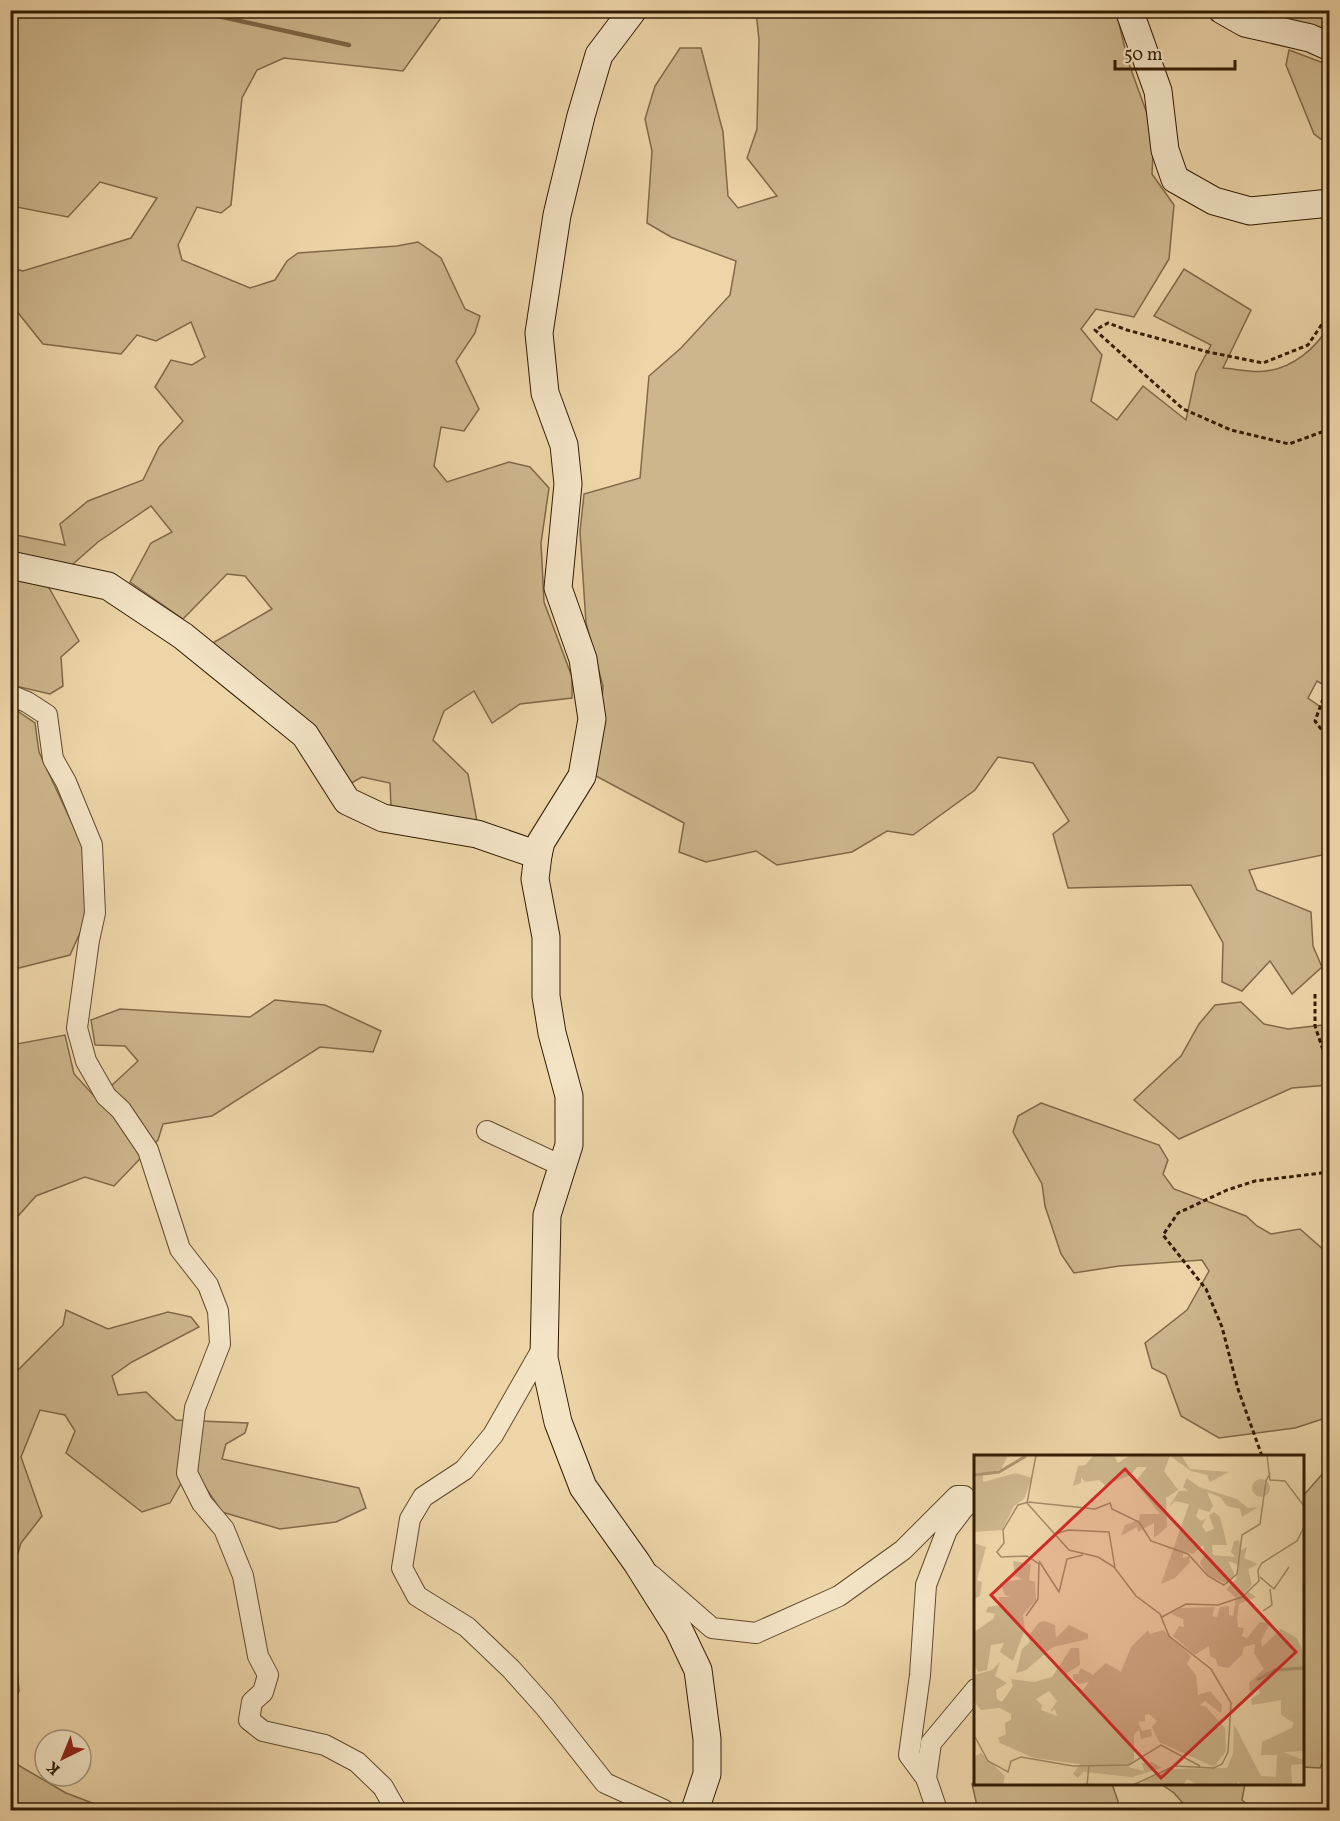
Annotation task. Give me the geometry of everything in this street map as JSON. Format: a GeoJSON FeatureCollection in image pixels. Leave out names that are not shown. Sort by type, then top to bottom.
{"type":"FeatureCollection","features":[{"type":"Feature","properties":{"kind":"main road"},"geometry":{"type":"LineString","coordinates":[[633,10],[599,55],[581,116],[557,215],[539,333],[545,393],[564,445],[568,484],[558,588],[583,660],[592,719],[582,776],[541,842],[535,879],[546,937],[546,996],[552,1033],[569,1096],[569,1145],[547,1215],[544,1358],[558,1422],[583,1487],[637,1563],[678,1628],[698,1670],[706,1739],[707,1774],[695,1810]]}},
{"type":"Feature","properties":{"kind":"main road"},"geometry":{"type":"LineString","coordinates":[[1129,10],[1158,91],[1165,150],[1175,179],[1214,201],[1250,211],[1329,203]]}},
{"type":"Feature","properties":{"kind":"main road"},"geometry":{"type":"LineString","coordinates":[[1222,10],[1245,23],[1310,38],[1329,47]]}},
{"type":"Feature","properties":{"kind":"main road"},"geometry":{"type":"LineString","coordinates":[[10,565],[108,586],[183,636],[305,735],[347,801],[382,818],[477,834],[538,855]]}},
{"type":"Feature","properties":{"kind":"street"},"geometry":{"type":"LineString","coordinates":[[10,695],[27,702],[46,715],[53,759],[66,782],[92,845],[95,913],[77,1028],[86,1061],[106,1096],[121,1110],[148,1150],[180,1249],[208,1285],[218,1311],[220,1344],[195,1408],[187,1473],[202,1503],[224,1529],[247,1595],[258,1656],[268,1675],[263,1692],[252,1702],[249,1720],[263,1731],[325,1745],[357,1762],[383,1787],[396,1810]]}},
{"type":"Feature","properties":{"kind":"street"},"geometry":{"type":"LineString","coordinates":[[487,1131],[562,1166]]}},
{"type":"Feature","properties":{"kind":"street"},"geometry":{"type":"LineString","coordinates":[[545,1344],[494,1435],[464,1470],[423,1497],[410,1519],[402,1568],[417,1596],[467,1627],[511,1669],[545,1707],[605,1783],[664,1810]]}},
{"type":"Feature","properties":{"kind":"street"},"geometry":{"type":"LineString","coordinates":[[637,1563],[712,1628],[756,1633],[839,1596],[903,1550],[957,1497],[964,1496],[970,1502],[947,1530],[926,1585],[920,1675],[909,1755],[927,1778],[937,1810]]}},
{"type":"Feature","properties":{"kind":"street"},"geometry":{"type":"LineString","coordinates":[[927,1778],[931,1743],[974,1690]]}},
{"type":"Feature","properties":{"kind":"path"},"geometry":{"type":"LineString","coordinates":[[1329,312],[1308,345],[1263,363],[1208,352],[1127,330],[1108,322],[1095,330],[1183,409],[1231,430],[1289,444],[1329,429]]}},
{"type":"Feature","properties":{"kind":"path"},"geometry":{"type":"LineString","coordinates":[[1329,703],[1323,699],[1315,721],[1329,741]]}},
{"type":"Feature","properties":{"kind":"path"},"geometry":{"type":"LineString","coordinates":[[1315,994],[1315,1026],[1329,1062]]}},
{"type":"Feature","properties":{"kind":"path"},"geometry":{"type":"LineString","coordinates":[[1262,1455],[1242,1400],[1222,1327],[1206,1289],[1163,1235],[1178,1213],[1227,1190],[1255,1180],[1329,1172]]}},
{"type":"Feature","properties":{"kind":"shaded area"},"geometry":{"type":"Polygon","coordinates":[[[429,10],[443,15],[403,71],[284,58],[257,70],[242,98],[231,205],[221,213],[197,207],[178,245],[182,260],[250,288],[275,280],[287,261],[298,253],[397,246],[418,242],[441,258],[465,309],[480,316],[475,333],[456,361],[479,409],[464,431],[441,427],[434,466],[447,482],[509,462],[530,467],[549,488],[541,543],[544,602],[572,677],[572,698],[520,704],[492,723],[474,691],[444,711],[433,740],[468,774],[477,821],[391,807],[390,783],[362,777],[348,785],[211,644],[272,609],[245,576],[227,574],[183,619],[130,582],[151,543],[172,532],[151,506],[98,542],[48,586],[79,641],[61,657],[63,686],[50,694],[11,685],[11,534],[65,545],[60,524],[88,501],[143,480],[159,447],[183,421],[155,387],[171,360],[192,365],[205,357],[191,322],[156,341],[137,335],[121,354],[43,344],[11,304],[11,268],[23,271],[131,238],[157,198],[100,182],[68,217],[11,206],[11,11],[429,10]]]}},
{"type":"Feature","properties":{"kind":"shaded area"},"geometry":{"type":"Polygon","coordinates":[[[756,11],[1116,11],[1128,61],[1154,133],[1152,174],[1174,205],[1169,259],[1134,317],[1096,309],[1081,329],[1102,355],[1091,401],[1117,420],[1143,386],[1186,420],[1196,373],[1211,345],[1154,316],[1184,269],[1251,310],[1223,368],[1261,371],[1285,366],[1303,356],[1329,326],[1329,688],[1317,681],[1308,698],[1329,713],[1329,867],[1322,855],[1249,870],[1257,890],[1311,912],[1313,946],[1322,967],[1292,994],[1270,961],[1242,991],[1222,982],[1223,943],[1191,885],[1068,888],[1053,834],[1069,821],[1033,763],[998,757],[975,790],[913,835],[887,831],[852,852],[777,865],[756,851],[706,862],[679,852],[684,823],[596,776],[603,686],[586,623],[580,532],[584,494],[640,478],[649,376],[681,348],[730,295],[736,261],[671,237],[647,223],[652,151],[645,119],[655,86],[680,48],[701,48],[723,132],[728,196],[738,208],[777,196],[747,158],[757,129],[759,40],[756,11]]]}},
{"type":"Feature","properties":{"kind":"shaded area"},"geometry":{"type":"Polygon","coordinates":[[[1249,11],[1329,11],[1329,33],[1249,11]]]}},
{"type":"Feature","properties":{"kind":"shaded area"},"geometry":{"type":"Polygon","coordinates":[[[1289,50],[1329,65],[1329,145],[1314,134],[1286,65],[1289,50]]]}},
{"type":"Feature","properties":{"kind":"shaded area"},"geometry":{"type":"Polygon","coordinates":[[[10,706],[35,723],[39,752],[83,847],[87,893],[83,926],[70,955],[11,970],[10,706]]]}},
{"type":"Feature","properties":{"kind":"shaded area"},"geometry":{"type":"Polygon","coordinates":[[[1329,867],[1329,927],[1324,912],[1323,897],[1329,867]]]}},
{"type":"Feature","properties":{"kind":"shaded area"},"geometry":{"type":"Polygon","coordinates":[[[1329,991],[1329,1085],[1292,1088],[1179,1139],[1134,1100],[1181,1056],[1199,1024],[1215,1005],[1241,1002],[1264,1024],[1288,1029],[1323,1025],[1326,995],[1329,991]]]}},
{"type":"Feature","properties":{"kind":"shaded area"},"geometry":{"type":"Polygon","coordinates":[[[275,1000],[325,1005],[381,1031],[373,1052],[320,1047],[212,1116],[163,1124],[158,1140],[114,1186],[85,1177],[36,1196],[11,1224],[11,1045],[65,1035],[74,1074],[97,1099],[138,1061],[125,1046],[95,1045],[91,1020],[120,1009],[250,1017],[275,1000]]]}},
{"type":"Feature","properties":{"kind":"shaded area"},"geometry":{"type":"Polygon","coordinates":[[[1041,1103],[1159,1145],[1168,1160],[1163,1174],[1174,1189],[1246,1216],[1271,1234],[1300,1229],[1329,1252],[1329,1417],[1295,1428],[1219,1438],[1181,1416],[1166,1375],[1152,1368],[1145,1343],[1187,1310],[1209,1271],[1202,1260],[1119,1266],[1074,1273],[1061,1254],[1045,1206],[1042,1184],[1013,1132],[1018,1116],[1041,1103]]]}},
{"type":"Feature","properties":{"kind":"shaded area"},"geometry":{"type":"Polygon","coordinates":[[[66,1310],[108,1329],[168,1312],[191,1317],[199,1327],[132,1362],[112,1376],[118,1395],[146,1392],[176,1420],[248,1423],[245,1433],[226,1444],[222,1459],[359,1488],[366,1508],[336,1522],[280,1529],[222,1512],[200,1479],[182,1482],[170,1503],[142,1512],[66,1453],[75,1431],[65,1415],[40,1410],[21,1457],[42,1516],[21,1543],[11,1576],[11,1371],[19,1369],[63,1325],[66,1310]]]}},
{"type":"Feature","properties":{"kind":"shaded area"},"geometry":{"type":"Polygon","coordinates":[[[1329,1469],[1329,1747],[1320,1768],[1304,1767],[1304,1495],[1329,1469]]]}},
{"type":"Feature","properties":{"kind":"shaded area"},"geometry":{"type":"Polygon","coordinates":[[[10,1590],[19,1691],[11,1708],[10,1708],[10,1590]]]}},
{"type":"Feature","properties":{"kind":"shaded area"},"geometry":{"type":"Polygon","coordinates":[[[11,1763],[33,1774],[33,1788],[57,1788],[111,1810],[11,1810],[11,1763]]]}},
{"type":"Feature","properties":{"kind":"shaded area"},"geometry":{"type":"Polygon","coordinates":[[[974,1782],[974,1785],[1112,1785],[1118,1801],[1115,1810],[978,1810],[972,1784],[974,1782]]]}},
{"type":"Feature","properties":{"kind":"shaded area"},"geometry":{"type":"Polygon","coordinates":[[[1162,1785],[1245,1785],[1242,1800],[1254,1810],[1189,1810],[1174,1793],[1162,1785]]]}},
{"type":"Feature","properties":{"kind":"waterway"},"geometry":{"type":"LineString","coordinates":[[200,10],[204,13],[349,45]]}}]}
